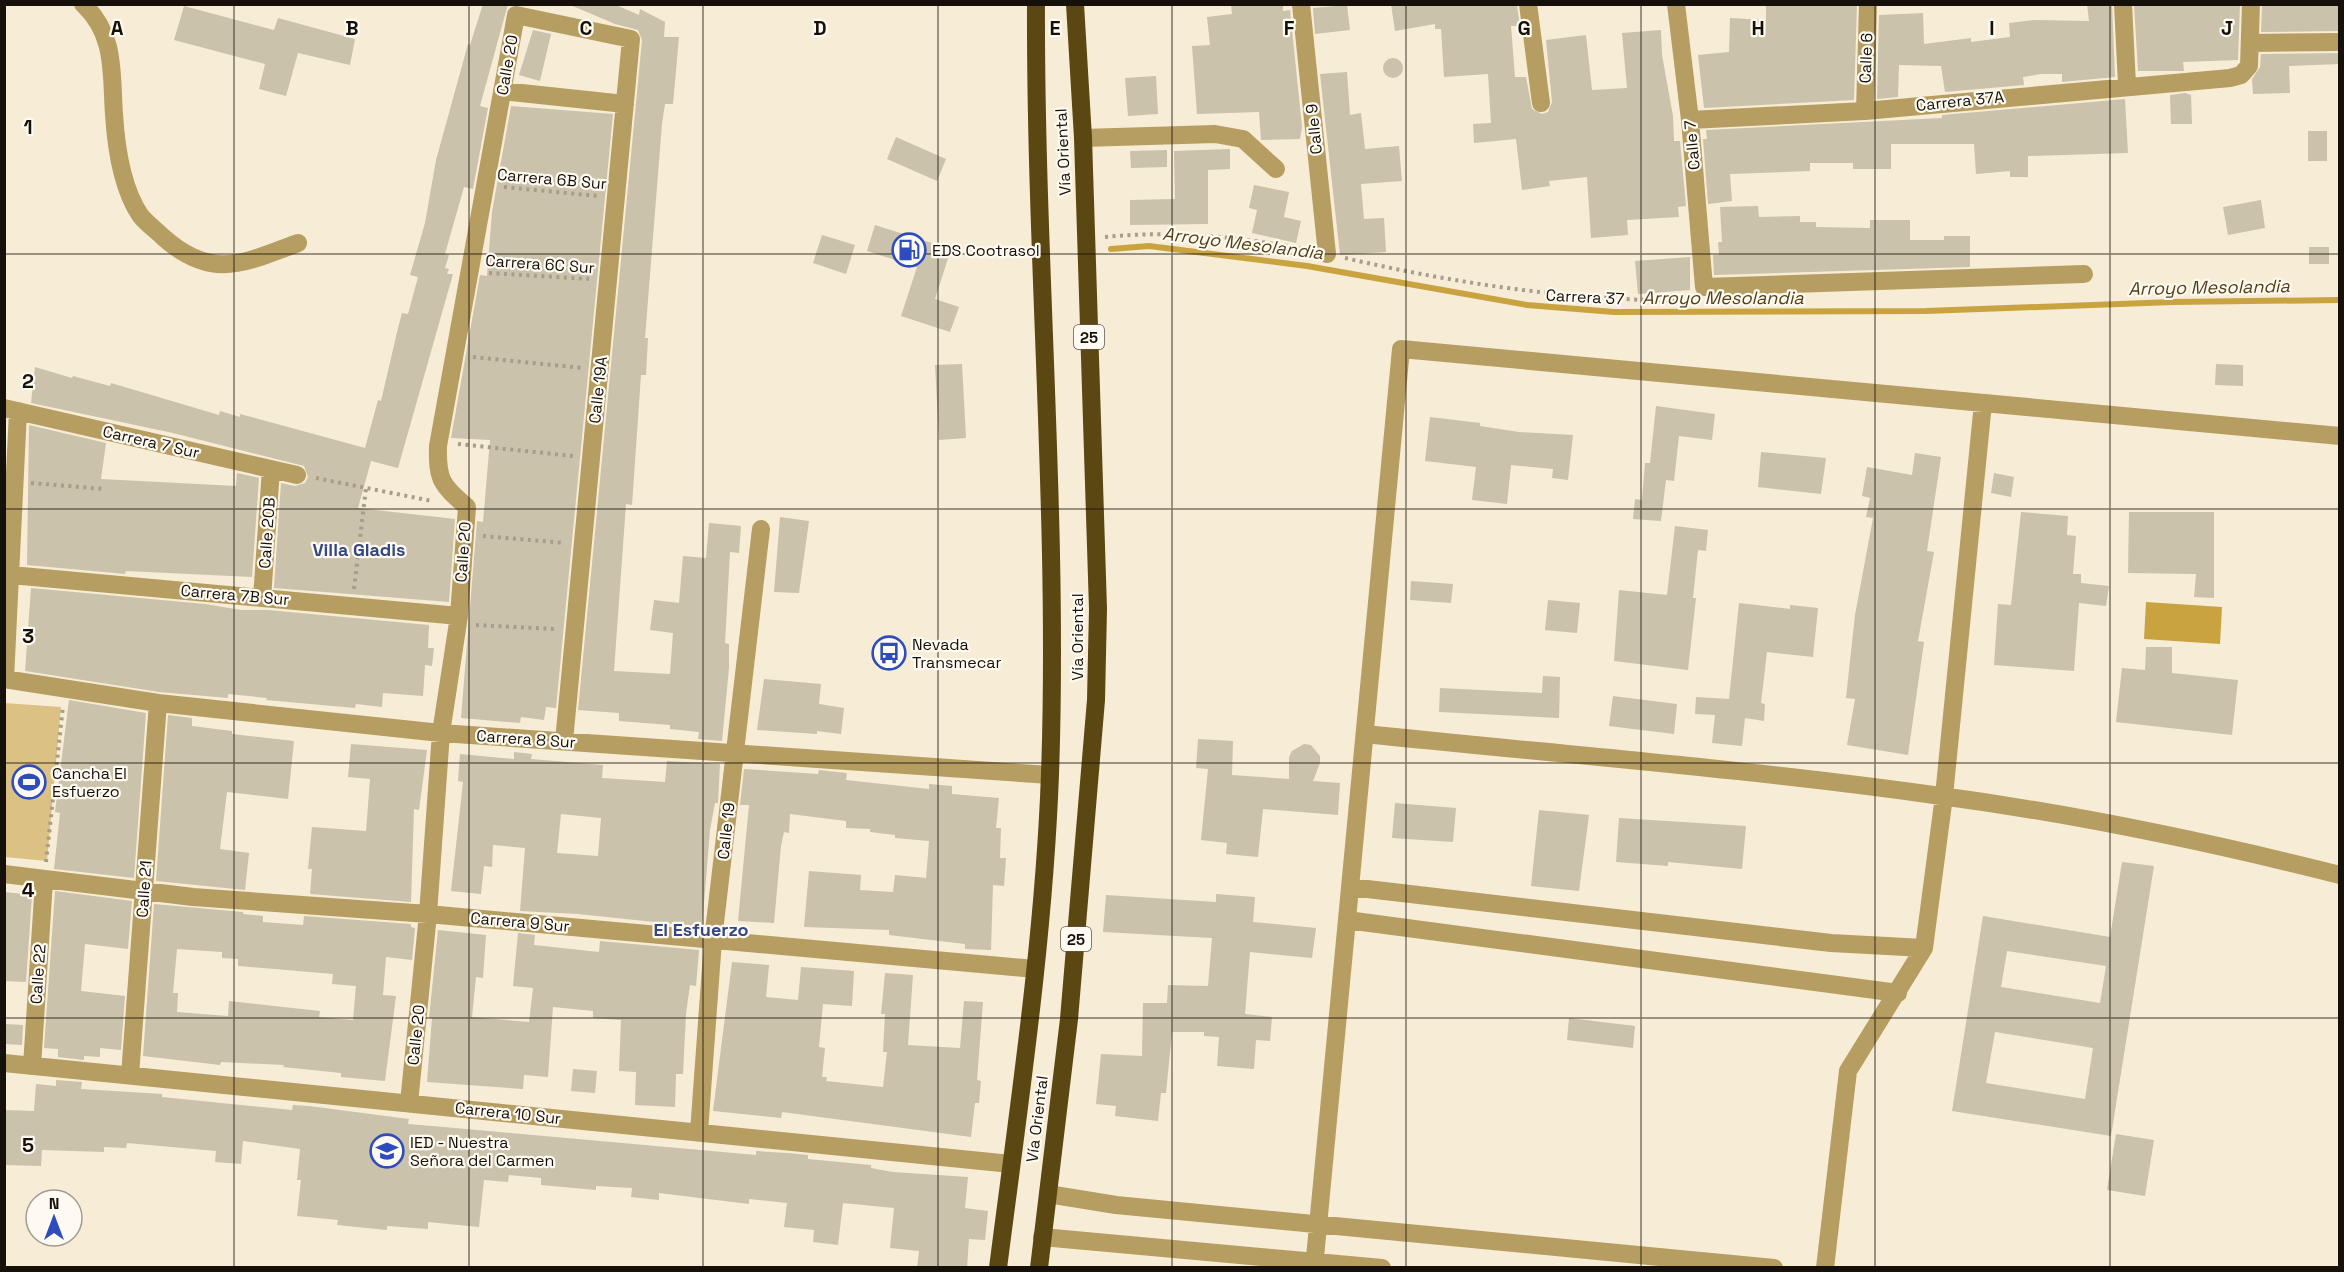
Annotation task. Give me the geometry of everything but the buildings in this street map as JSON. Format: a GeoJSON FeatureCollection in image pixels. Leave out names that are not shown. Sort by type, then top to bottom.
{"type":"FeatureCollection","features":[{"type":"Feature","properties":{"kind":"highway","name":"Vía Oriental"},"geometry":{"type":"LineString","coordinates":[[998,1268],[1035,969],[1050,775],[1050,502],[1038,201],[1036,4]]}},
{"type":"Feature","properties":{"kind":"highway","name":"Vía Oriental"},"geometry":{"type":"LineString","coordinates":[[1039,1268],[1069,1019],[1096,700],[1098,609],[1079,5]]}},
{"type":"Feature","properties":{"kind":"street"},"geometry":{"type":"LineString","coordinates":[[83,4],[105,33],[110,48],[114,116],[123,175],[141,217],[170,243],[195,258],[218,265],[238,265],[298,243]]}},
{"type":"Feature","properties":{"kind":"street","name":"Calle 9"},"geometry":{"type":"LineString","coordinates":[[1301,4],[1327,254]]}},
{"type":"Feature","properties":{"kind":"street"},"geometry":{"type":"LineString","coordinates":[[1528,4],[1541,103]]}},
{"type":"Feature","properties":{"kind":"street","name":"Calle 7"},"geometry":{"type":"LineString","coordinates":[[1676,4],[1690,120],[1704,287]]}},
{"type":"Feature","properties":{"kind":"street","name":"Calle 6"},"geometry":{"type":"LineString","coordinates":[[1865,111],[1868,4]]}},
{"type":"Feature","properties":{"kind":"street"},"geometry":{"type":"LineString","coordinates":[[2123,4],[2127,85]]}},
{"type":"Feature","properties":{"kind":"street"},"geometry":{"type":"LineString","coordinates":[[2251,4],[2250,43],[2340,42]]}},
{"type":"Feature","properties":{"kind":"street","name":"Calle 20"},"geometry":{"type":"LineString","coordinates":[[409,1103],[428,914],[441,733],[458,620],[466,507],[441,482],[438,464],[439,442],[516,15],[631,39]]}},
{"type":"Feature","properties":{"kind":"street","name":"Calle 19A"},"geometry":{"type":"LineString","coordinates":[[564,741],[631,39]]}},
{"type":"Feature","properties":{"kind":"street","name":"Carrera 37A"},"geometry":{"type":"LineString","coordinates":[[1690,120],[1865,111],[2127,85],[2230,78],[2241,75],[2249,66],[2250,43]]}},
{"type":"Feature","properties":{"kind":"street"},"geometry":{"type":"LineString","coordinates":[[502,91],[625,104]]}},
{"type":"Feature","properties":{"kind":"street"},"geometry":{"type":"LineString","coordinates":[[1083,138],[1215,134],[1243,139],[1276,169]]}},
{"type":"Feature","properties":{"kind":"street"},"geometry":{"type":"LineString","coordinates":[[1704,287],[2084,274]]}},
{"type":"Feature","properties":{"kind":"street"},"geometry":{"type":"LineString","coordinates":[[1315,1264],[1401,349],[2340,436]]}},
{"type":"Feature","properties":{"kind":"street"},"geometry":{"type":"LineString","coordinates":[[1825,1268],[1848,1071],[1924,948],[1944,796],[1983,403]]}},
{"type":"Feature","properties":{"kind":"street"},"geometry":{"type":"LineString","coordinates":[[5,679],[11,575],[9,523],[16,482],[11,410]]}},
{"type":"Feature","properties":{"kind":"street","name":"Carrera 7 Sur"},"geometry":{"type":"LineString","coordinates":[[11,410],[297,475]]}},
{"type":"Feature","properties":{"kind":"street","name":"Calle 20B"},"geometry":{"type":"LineString","coordinates":[[262,598],[271,469]]}},
{"type":"Feature","properties":{"kind":"street","name":"Calle 19"},"geometry":{"type":"LineString","coordinates":[[699,1132],[713,940],[761,529]]}},
{"type":"Feature","properties":{"kind":"street","name":"Carrera 7B Sur"},"geometry":{"type":"LineString","coordinates":[[11,575],[352,606],[458,620]]}},
{"type":"Feature","properties":{"kind":"street","name":"Carrera 8 Sur"},"geometry":{"type":"LineString","coordinates":[[5,679],[158,703],[441,733],[735,751],[1050,775]]}},
{"type":"Feature","properties":{"kind":"street","name":"Calle 21"},"geometry":{"type":"LineString","coordinates":[[130,1075],[158,703]]}},
{"type":"Feature","properties":{"kind":"street"},"geometry":{"type":"LineString","coordinates":[[1365,734],[1853,784],[1944,796],[2227,846],[2340,874]]}},
{"type":"Feature","properties":{"kind":"street","name":"Carrera 9 Sur"},"geometry":{"type":"LineString","coordinates":[[4,874],[44,881],[144,892],[428,914],[1035,969]]}},
{"type":"Feature","properties":{"kind":"street","name":"Calle 22"},"geometry":{"type":"LineString","coordinates":[[32,1066],[44,881]]}},
{"type":"Feature","properties":{"kind":"street"},"geometry":{"type":"LineString","coordinates":[[1350,887],[1831,943],[1924,948]]}},
{"type":"Feature","properties":{"kind":"street"},"geometry":{"type":"LineString","coordinates":[[1347,920],[1898,993]]}},
{"type":"Feature","properties":{"kind":"street","name":"Carrera 10 Sur"},"geometry":{"type":"LineString","coordinates":[[4,1064],[1011,1164]]}},
{"type":"Feature","properties":{"kind":"street"},"geometry":{"type":"LineString","coordinates":[[1048,1194],[1116,1205],[1774,1268]]}},
{"type":"Feature","properties":{"kind":"street"},"geometry":{"type":"LineString","coordinates":[[1042,1237],[1315,1264],[1382,1268]]}},
{"type":"Feature","properties":{"kind":"path","name":"Carrera 6B Sur"},"geometry":{"type":"LineString","coordinates":[[485,185],[616,197]]}},
{"type":"Feature","properties":{"kind":"path","name":"Carrera 37"},"geometry":{"type":"LineString","coordinates":[[1086,239],[1141,233],[1217,235],[1327,254],[1418,275],[1534,294],[1661,302],[1693,299],[1704,287]]}},
{"type":"Feature","properties":{"kind":"path","name":"Carrera 6C Sur"},"geometry":{"type":"LineString","coordinates":[[470,272],[608,280]]}},
{"type":"Feature","properties":{"kind":"path"},"geometry":{"type":"LineString","coordinates":[[455,355],[600,370]]}},
{"type":"Feature","properties":{"kind":"path"},"geometry":{"type":"LineString","coordinates":[[439,442],[591,458]]}},
{"type":"Feature","properties":{"kind":"path"},"geometry":{"type":"LineString","coordinates":[[297,475],[433,501]]}},
{"type":"Feature","properties":{"kind":"path"},"geometry":{"type":"LineString","coordinates":[[16,482],[103,489]]}},
{"type":"Feature","properties":{"kind":"path"},"geometry":{"type":"LineString","coordinates":[[352,606],[366,488]]}},
{"type":"Feature","properties":{"kind":"path"},"geometry":{"type":"LineString","coordinates":[[464,535],[583,545]]}},
{"type":"Feature","properties":{"kind":"path"},"geometry":{"type":"LineString","coordinates":[[458,620],[574,630]]}},
{"type":"Feature","properties":{"kind":"path"},"geometry":{"type":"LineString","coordinates":[[44,881],[65,688]]}},
{"type":"Feature","properties":{"kind":"shaded area"},"geometry":{"type":"Polygon","coordinates":[[[2146,602],[2222,607],[2220,644],[2144,639],[2146,602]]]}},
{"type":"Feature","properties":{"kind":"shaded area","name":"Cancha El Esfuerzo"},"geometry":{"type":"Polygon","coordinates":[[[4,703],[61,707],[47,861],[5,857],[4,703]]]}},
{"type":"Feature","properties":{"kind":"waterway","name":"Arroyo Mesolandia"},"geometry":{"type":"LineString","coordinates":[[1111,249],[1149,246],[1307,266],[1527,305],[1614,312],[1926,311],[2173,302],[2340,300]]}},
{"type":"Feature","properties":{"kind":"place","name":"EDS Cootrasol"},"geometry":{"type":"Point","coordinates":[909,250]}},
{"type":"Feature","properties":{"kind":"place","name":"Nevada Transmecar"},"geometry":{"type":"Point","coordinates":[889,653]}},
{"type":"Feature","properties":{"kind":"place","name":"Cancha El Esfuerzo"},"geometry":{"type":"Point","coordinates":[29,782]}},
{"type":"Feature","properties":{"kind":"place","name":"IED - Nuestra Señora del Carmen"},"geometry":{"type":"Point","coordinates":[387,1151]}},
{"type":"Feature","properties":{"kind":"district","name":"Villa Gladis"},"geometry":{"type":"Point","coordinates":[359,549]}},
{"type":"Feature","properties":{"kind":"district","name":"El Esfuerzo"},"geometry":{"type":"Point","coordinates":[701,929]}}]}
